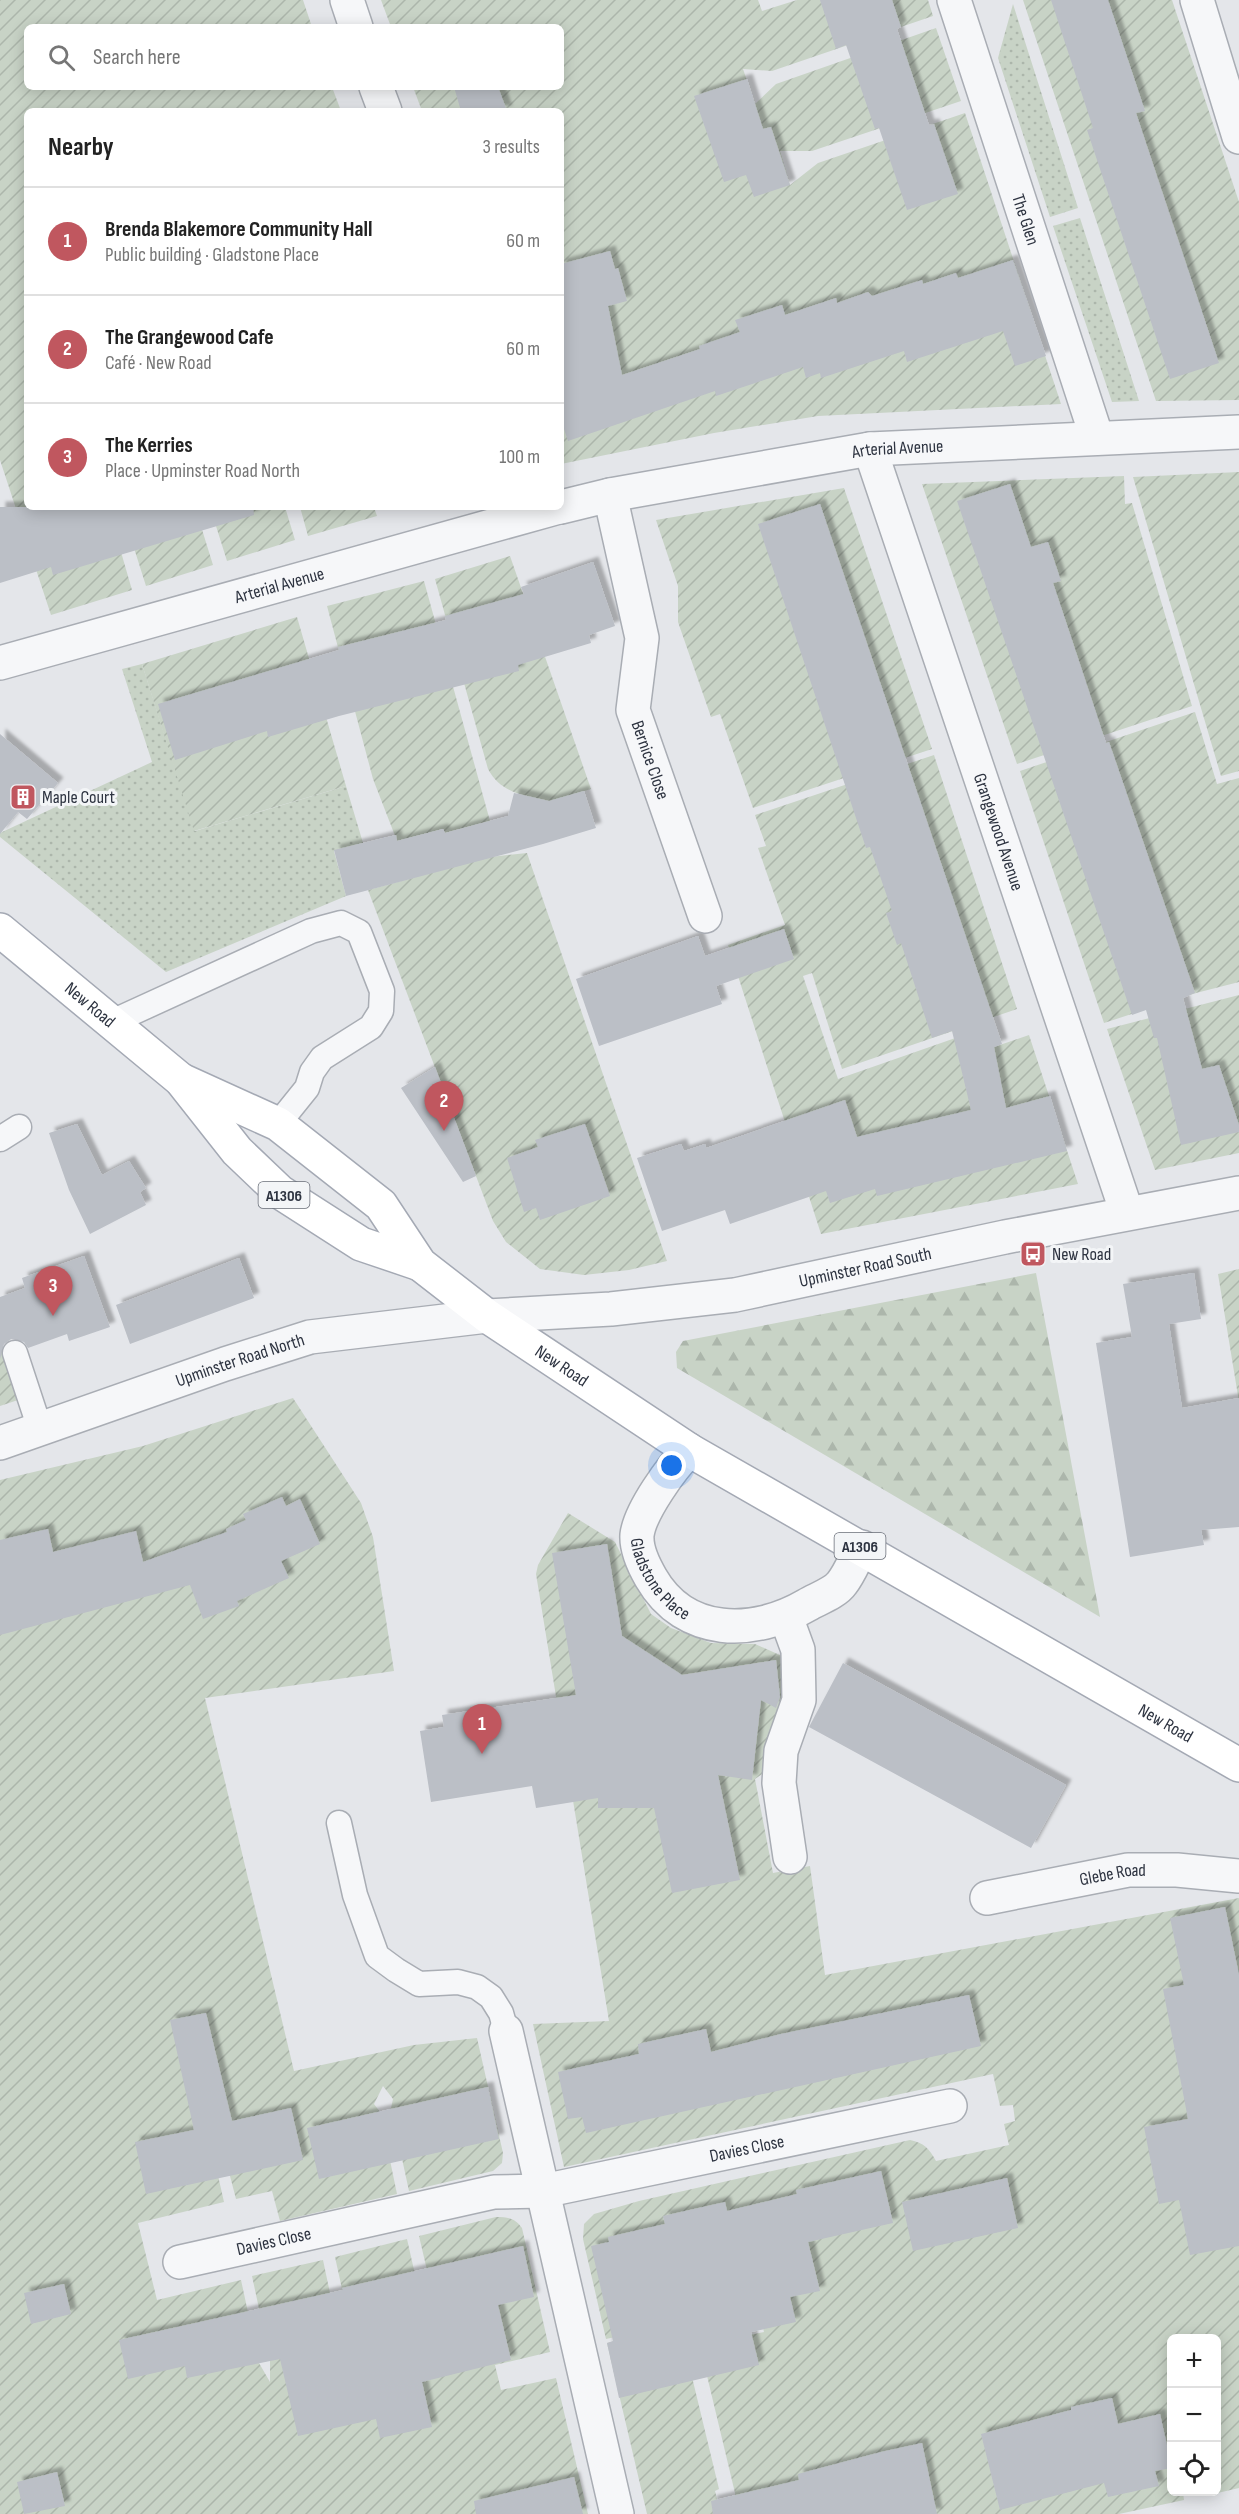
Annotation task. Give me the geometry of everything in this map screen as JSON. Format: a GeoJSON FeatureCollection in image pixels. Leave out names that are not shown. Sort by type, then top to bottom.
{"type":"FeatureCollection","features":[{"type":"Feature","properties":{"kind":"main road","name":"New Road"},"geometry":{"type":"LineString","coordinates":[[0,930],[181,1080],[237,1151],[280,1192],[362,1244],[420,1264]]}},
{"type":"Feature","properties":{"kind":"main road","name":"New Road"},"geometry":{"type":"LineString","coordinates":[[181,1080],[278,1124],[381,1205],[420,1264],[487,1316],[688,1450],[862,1547],[1239,1765]]}},
{"type":"Feature","properties":{"kind":"street"},"geometry":{"type":"LineString","coordinates":[[347,0],[355,24]]}},
{"type":"Feature","properties":{"kind":"street","name":"The Glen"},"geometry":{"type":"LineString","coordinates":[[954,0],[1097,438]]}},
{"type":"Feature","properties":{"kind":"street"},"geometry":{"type":"LineString","coordinates":[[1197,0],[1239,137]]}},
{"type":"Feature","properties":{"kind":"street"},"geometry":{"type":"LineString","coordinates":[[377,90],[383,108]]}},
{"type":"Feature","properties":{"kind":"street","name":"Arterial Avenue"},"geometry":{"type":"LineString","coordinates":[[564,506],[610,495],[870,449],[1239,432]]}},
{"type":"Feature","properties":{"kind":"street","name":"Grangewood Avenue"},"geometry":{"type":"LineString","coordinates":[[870,449],[1127,1213]]}},
{"type":"Feature","properties":{"kind":"street","name":"Bernice Close"},"geometry":{"type":"LineString","coordinates":[[610,495],[642,638],[633,710],[705,916]]}},
{"type":"Feature","properties":{"kind":"street","name":"Arterial Avenue"},"geometry":{"type":"LineString","coordinates":[[0,663],[522,511]]}},
{"type":"Feature","properties":{"kind":"street","name":"Upminster Road South"},"geometry":{"type":"LineString","coordinates":[[487,1316],[611,1309],[735,1295],[1127,1213],[1239,1192]]}},
{"type":"Feature","properties":{"kind":"street","name":"Upminster Road North"},"geometry":{"type":"LineString","coordinates":[[0,1443],[225,1364],[310,1337],[487,1316]]}},
{"type":"Feature","properties":{"kind":"street","name":"Gladstone Place"},"geometry":{"type":"LineString","coordinates":[[688,1450],[671,1468],[644,1517],[637,1536],[642,1563],[660,1593],[680,1611],[716,1626],[753,1626],[786,1617],[841,1586],[862,1547]]}},
{"type":"Feature","properties":{"kind":"street"},"geometry":{"type":"LineString","coordinates":[[786,1617],[798,1650],[799,1700],[781,1750],[779,1783],[790,1857]]}},
{"type":"Feature","properties":{"kind":"street","name":"Glebe Road"},"geometry":{"type":"LineString","coordinates":[[987,1898],[1128,1870],[1177,1870],[1239,1876]]}},
{"type":"Feature","properties":{"kind":"street"},"geometry":{"type":"LineString","coordinates":[[506,2031],[617,2514]]}},
{"type":"Feature","properties":{"kind":"street","name":"Davies Close"},"geometry":{"type":"LineString","coordinates":[[180,2262],[494,2192],[543,2191],[950,2106]]}},
{"type":"Feature","properties":{"kind":"lane"},"geometry":{"type":"LineString","coordinates":[[112,1022],[311,931],[341,923],[359,932],[382,991],[381,1011],[371,1027],[322,1058],[312,1072],[307,1088],[278,1124]]}},
{"type":"Feature","properties":{"kind":"lane"},"geometry":{"type":"LineString","coordinates":[[15,1353],[40,1429]]}},
{"type":"Feature","properties":{"kind":"lane"},"geometry":{"type":"LineString","coordinates":[[339,1823],[355,1895],[377,1956],[419,1984],[458,1982],[477,1987],[491,1997],[501,2013],[506,2031]]}},
{"type":"Feature","properties":{"kind":"green space"},"geometry":{"type":"Polygon","coordinates":[[[0,0],[303,0],[311,24],[24,24],[24,90],[333,90],[340,108],[24,108],[24,510],[109,510],[132,590],[51,615],[0,460],[0,0]]]}},
{"type":"Feature","properties":{"kind":"green space"},"geometry":{"type":"Polygon","coordinates":[[[381,0],[758,0],[762,11],[797,0],[928,0],[933,16],[772,71],[743,69],[755,104],[776,84],[936,28],[961,101],[812,151],[780,151],[790,185],[818,163],[965,113],[1061,404],[818,416],[714,433],[564,463],[564,108],[421,108],[414,90],[564,90],[564,24],[390,24],[381,0]]]}},
{"type":"Feature","properties":{"kind":"green space"},"geometry":{"type":"Polygon","coordinates":[[[1023,0],[1172,0],[1239,202],[1239,400],[1156,401],[1023,0]]]}},
{"type":"Feature","properties":{"kind":"green space"},"geometry":{"type":"Polygon","coordinates":[[[1013,4],[1078,208],[1050,217],[998,58],[1013,4]]]}},
{"type":"Feature","properties":{"kind":"green space"},"geometry":{"type":"Polygon","coordinates":[[[1080,218],[1139,401],[1112,402],[1053,226],[1080,218]]]}},
{"type":"Feature","properties":{"kind":"green space"},"geometry":{"type":"Polygon","coordinates":[[[1239,472],[1239,771],[1221,776],[1133,477],[1239,472]]]}},
{"type":"Feature","properties":{"kind":"green space"},"geometry":{"type":"Polygon","coordinates":[[[1124,476],[1125,504],[1132,503],[1192,706],[1017,764],[922,484],[1124,476]]]}},
{"type":"Feature","properties":{"kind":"green space"},"geometry":{"type":"Polygon","coordinates":[[[844,488],[932,749],[753,808],[720,714],[711,717],[678,622],[678,586],[656,520],[844,488]]]}},
{"type":"Feature","properties":{"kind":"green space"},"geometry":{"type":"Polygon","coordinates":[[[122,510],[196,510],[213,565],[146,586],[122,510]]]}},
{"type":"Feature","properties":{"kind":"green space"},"geometry":{"type":"Polygon","coordinates":[[[211,510],[286,510],[295,540],[227,561],[211,510]]]}},
{"type":"Feature","properties":{"kind":"green space"},"geometry":{"type":"Polygon","coordinates":[[[301,510],[375,510],[377,516],[308,536],[301,510]]]}},
{"type":"Feature","properties":{"kind":"green space"},"geometry":{"type":"Polygon","coordinates":[[[510,556],[591,789],[531,807],[533,798],[513,792],[502,785],[488,769],[435,579],[510,556]]]}},
{"type":"Feature","properties":{"kind":"green space"},"geometry":{"type":"Polygon","coordinates":[[[424,581],[490,821],[445,833],[443,829],[397,841],[373,779],[327,606],[424,581]]]}},
{"type":"Feature","properties":{"kind":"green space"},"geometry":{"type":"Polygon","coordinates":[[[297,617],[346,786],[194,831],[142,664],[297,617]]]}},
{"type":"Feature","properties":{"kind":"green space"},"geometry":{"type":"Polygon","coordinates":[[[142,664],[195,831],[346,786],[363,843],[334,851],[346,896],[166,972],[0,837],[0,833],[152,762],[122,669],[142,664]]]}},
{"type":"Feature","properties":{"kind":"green space"},"geometry":{"type":"Polygon","coordinates":[[[1195,712],[1217,784],[1239,778],[1239,982],[1196,993],[1104,1023],[1020,771],[1195,712]]]}},
{"type":"Feature","properties":{"kind":"green space"},"geometry":{"type":"Polygon","coordinates":[[[934,755],[1017,1009],[842,1069],[812,973],[803,976],[838,1079],[984,1028],[991,1048],[1029,1035],[1078,1184],[821,1234],[728,945],[785,925],[758,848],[766,846],[755,815],[934,755]]]}},
{"type":"Feature","properties":{"kind":"green space"},"geometry":{"type":"Polygon","coordinates":[[[527,853],[667,1261],[629,1270],[584,1275],[540,1269],[506,1242],[493,1221],[368,890],[490,857],[527,853]]]}},
{"type":"Feature","properties":{"kind":"green space"},"geometry":{"type":"Polygon","coordinates":[[[1239,995],[1239,1153],[1155,1170],[1107,1029],[1239,995]]]}},
{"type":"Feature","properties":{"kind":"green space"},"geometry":{"type":"Polygon","coordinates":[[[1239,1269],[1239,1402],[1218,1274],[1239,1269]]]}},
{"type":"Feature","properties":{"kind":"green space"},"geometry":{"type":"Polygon","coordinates":[[[1036,1273],[1100,1617],[677,1368],[676,1352],[683,1341],[1036,1273]]]}},
{"type":"Feature","properties":{"kind":"green space"},"geometry":{"type":"Polygon","coordinates":[[[0,1347],[18,1400],[0,1406],[0,1347]]]}},
{"type":"Feature","properties":{"kind":"green space"},"geometry":{"type":"Polygon","coordinates":[[[293,1398],[361,1503],[373,1537],[394,1671],[205,1698],[294,2071],[414,2045],[477,2038],[503,2153],[502,2163],[493,2171],[409,2191],[391,2108],[393,2099],[383,2086],[374,2104],[380,2112],[397,2194],[280,2221],[272,2191],[236,2199],[230,2176],[207,2127],[224,2202],[138,2223],[157,2300],[241,2280],[259,2363],[270,2382],[270,2360],[252,2276],[323,2260],[341,2345],[353,2339],[335,2257],[407,2239],[426,2323],[440,2326],[419,2236],[496,2217],[514,2220],[522,2228],[550,2352],[495,2365],[501,2390],[556,2378],[588,2514],[0,2514],[0,1480],[143,1446],[293,1398]]]}},
{"type":"Feature","properties":{"kind":"green space"},"geometry":{"type":"Polygon","coordinates":[[[568,1513],[615,1542],[651,1614],[671,1628],[711,1643],[755,1644],[782,1656],[792,1665],[772,1767],[755,1779],[773,1873],[810,1866],[825,1975],[1239,1898],[1239,2488],[1221,2492],[1221,2334],[1167,2334],[1167,2496],[1184,2496],[1184,2500],[1119,2514],[740,2514],[703,2359],[730,2339],[764,2332],[757,2305],[606,2339],[583,2239],[584,2224],[594,2214],[639,2201],[910,2140],[926,2147],[936,2161],[1009,2145],[1004,2124],[1015,2121],[1013,2105],[1000,2106],[993,2074],[564,2167],[533,2024],[609,2021],[536,1574],[538,1565],[568,1513]]]}},
{"type":"Feature","properties":{"kind":"green space"},"geometry":{"type":"Polygon","coordinates":[[[674,2327],[692,2377],[719,2489],[715,2491],[721,2514],[647,2514],[607,2343],[674,2327]]]}},
{"type":"Feature","properties":{"kind":"building"},"geometry":{"type":"Polygon","coordinates":[[[820,0],[892,0],[901,27],[897,29],[929,125],[934,124],[958,194],[907,210],[879,128],[875,129],[846,45],[836,49],[820,0]]]}},
{"type":"Feature","properties":{"kind":"building"},"geometry":{"type":"Polygon","coordinates":[[[1051,0],[1108,0],[1145,111],[1136,113],[1219,363],[1170,379],[1087,130],[1093,128],[1051,0]]]}},
{"type":"Feature","properties":{"kind":"building"},"geometry":{"type":"Polygon","coordinates":[[[747,79],[763,129],[771,127],[790,185],[754,197],[746,175],[724,182],[694,96],[747,79]]]}},
{"type":"Feature","properties":{"kind":"building"},"geometry":{"type":"Polygon","coordinates":[[[455,90],[499,90],[506,108],[460,108],[455,90]]]}},
{"type":"Feature","properties":{"kind":"building"},"geometry":{"type":"Polygon","coordinates":[[[610,251],[615,269],[618,268],[627,301],[608,306],[622,375],[700,349],[699,346],[740,332],[735,320],[782,305],[785,315],[836,298],[837,303],[868,292],[872,296],[922,280],[923,284],[956,273],[958,278],[1013,260],[1046,356],[1015,366],[1003,331],[907,362],[904,351],[821,378],[820,373],[806,378],[803,367],[716,396],[715,391],[568,441],[564,429],[564,263],[610,251]]]}},
{"type":"Feature","properties":{"kind":"building"},"geometry":{"type":"Polygon","coordinates":[[[1010,484],[1031,547],[1048,542],[1061,581],[1053,583],[1106,743],[1109,742],[1195,993],[1183,998],[1202,1069],[1219,1065],[1239,1125],[1239,1132],[1181,1145],[1157,1038],[1154,1038],[1146,1010],[1132,1015],[957,501],[1010,484]]]}},
{"type":"Feature","properties":{"kind":"building"},"geometry":{"type":"Polygon","coordinates":[[[820,504],[1002,1044],[994,1047],[1006,1108],[1050,1096],[1067,1151],[877,1196],[875,1189],[830,1203],[826,1191],[730,1224],[725,1210],[662,1231],[637,1158],[681,1144],[684,1151],[705,1144],[706,1148],[845,1100],[857,1137],[971,1110],[952,1031],[932,1038],[901,943],[897,945],[886,913],[892,911],[870,847],[866,848],[758,524],[820,504]]]}},
{"type":"Feature","properties":{"kind":"building"},"geometry":{"type":"Polygon","coordinates":[[[0,507],[24,507],[24,510],[253,510],[254,515],[53,575],[51,567],[0,583],[0,507]]]}},
{"type":"Feature","properties":{"kind":"building"},"geometry":{"type":"Polygon","coordinates":[[[593,562],[615,626],[589,635],[591,643],[518,665],[519,671],[339,716],[268,737],[267,731],[175,760],[158,704],[339,650],[338,647],[446,620],[445,616],[524,594],[521,587],[593,562]]]}},
{"type":"Feature","properties":{"kind":"building","name":"Maple Court"},"geometry":{"type":"Polygon","coordinates":[[[0,734],[58,783],[27,819],[18,812],[0,834],[0,734]]]}},
{"type":"Feature","properties":{"kind":"building"},"geometry":{"type":"Polygon","coordinates":[[[584,791],[596,828],[346,896],[334,850],[396,835],[397,841],[443,829],[445,833],[508,816],[514,793],[549,801],[584,791]]]}},
{"type":"Feature","properties":{"kind":"building"},"geometry":{"type":"Polygon","coordinates":[[[784,929],[794,959],[716,986],[722,1004],[599,1046],[576,979],[698,936],[705,956],[784,929]]]}},
{"type":"Feature","properties":{"kind":"building"},"geometry":{"type":"Polygon","coordinates":[[[435,1067],[476,1176],[463,1182],[401,1088],[435,1067]]]}},
{"type":"Feature","properties":{"kind":"building"},"geometry":{"type":"Polygon","coordinates":[[[77,1124],[102,1175],[129,1161],[146,1188],[140,1192],[146,1205],[90,1234],[69,1190],[49,1133],[77,1124]]]}},
{"type":"Feature","properties":{"kind":"building"},"geometry":{"type":"Polygon","coordinates":[[[585,1124],[610,1196],[540,1220],[536,1208],[524,1212],[507,1158],[538,1147],[535,1140],[585,1124]]]}},
{"type":"Feature","properties":{"kind":"building"},"geometry":{"type":"Polygon","coordinates":[[[84,1256],[110,1327],[69,1341],[67,1334],[28,1348],[24,1342],[11,1339],[4,1344],[0,1359],[0,1297],[25,1288],[22,1278],[84,1256]]]}},
{"type":"Feature","properties":{"kind":"building"},"geometry":{"type":"Polygon","coordinates":[[[239,1258],[254,1298],[130,1344],[116,1305],[239,1258]]]}},
{"type":"Feature","properties":{"kind":"building"},"geometry":{"type":"Polygon","coordinates":[[[1194,1273],[1201,1319],[1169,1324],[1182,1408],[1239,1398],[1239,1527],[1201,1530],[1204,1545],[1130,1557],[1096,1343],[1132,1337],[1123,1284],[1194,1273]]]}},
{"type":"Feature","properties":{"kind":"building"},"geometry":{"type":"Polygon","coordinates":[[[282,1497],[286,1506],[300,1499],[320,1544],[281,1561],[289,1578],[237,1601],[239,1606],[203,1619],[190,1585],[0,1635],[0,1540],[48,1529],[53,1552],[136,1531],[143,1562],[227,1532],[226,1529],[246,1520],[243,1514],[282,1497]]]}},
{"type":"Feature","properties":{"kind":"building"},"geometry":{"type":"Polygon","coordinates":[[[607,1544],[622,1636],[682,1675],[776,1660],[780,1697],[776,1708],[761,1700],[752,1780],[718,1775],[740,1880],[672,1893],[654,1808],[598,1808],[598,1798],[536,1808],[532,1786],[431,1802],[420,1731],[444,1727],[442,1715],[576,1695],[552,1553],[607,1544]]]}},
{"type":"Feature","properties":{"kind":"building"},"geometry":{"type":"Polygon","coordinates":[[[843,1663],[1066,1785],[1031,1848],[809,1727],[843,1663]]]}},
{"type":"Feature","properties":{"kind":"building"},"geometry":{"type":"Polygon","coordinates":[[[1225,1907],[1239,1975],[1239,2246],[1190,2255],[1179,2200],[1159,2204],[1144,2127],[1188,2119],[1163,1989],[1184,1985],[1170,1918],[1225,1907]]]}},
{"type":"Feature","properties":{"kind":"building"},"geometry":{"type":"Polygon","coordinates":[[[969,1995],[981,2046],[586,2133],[582,2117],[568,2119],[558,2072],[639,2054],[638,2044],[706,2029],[711,2052],[781,2034],[969,1995]]]}},
{"type":"Feature","properties":{"kind":"building"},"geometry":{"type":"Polygon","coordinates":[[[206,2013],[232,2121],[291,2108],[303,2160],[146,2194],[135,2142],[194,2130],[170,2020],[206,2013]]]}},
{"type":"Feature","properties":{"kind":"building"},"geometry":{"type":"Polygon","coordinates":[[[488,2087],[499,2139],[319,2179],[307,2128],[488,2087]]]}},
{"type":"Feature","properties":{"kind":"building"},"geometry":{"type":"Polygon","coordinates":[[[881,2171],[893,2223],[808,2242],[820,2291],[790,2297],[796,2322],[751,2332],[759,2365],[619,2398],[607,2343],[613,2341],[591,2246],[609,2242],[608,2237],[665,2224],[663,2216],[725,2202],[727,2211],[797,2194],[796,2190],[881,2171]]]}},
{"type":"Feature","properties":{"kind":"building"},"geometry":{"type":"Polygon","coordinates":[[[1007,2178],[1018,2228],[913,2251],[902,2202],[1007,2178]]]}},
{"type":"Feature","properties":{"kind":"building"},"geometry":{"type":"Polygon","coordinates":[[[523,2246],[534,2297],[498,2305],[511,2360],[422,2382],[432,2427],[380,2438],[376,2419],[298,2436],[280,2359],[187,2378],[185,2366],[128,2379],[119,2340],[343,2290],[342,2288],[523,2246]]]}},
{"type":"Feature","properties":{"kind":"building"},"geometry":{"type":"Polygon","coordinates":[[[64,2284],[71,2314],[31,2324],[24,2293],[64,2284]]]}},
{"type":"Feature","properties":{"kind":"building"},"geometry":{"type":"Polygon","coordinates":[[[1112,2398],[1118,2424],[1160,2414],[1167,2446],[1167,2469],[1155,2471],[1159,2486],[1108,2497],[1104,2483],[1000,2510],[981,2434],[1071,2410],[1071,2407],[1112,2398]]]}},
{"type":"Feature","properties":{"kind":"building"},"geometry":{"type":"Polygon","coordinates":[[[922,2443],[937,2514],[713,2514],[711,2501],[799,2480],[798,2474],[922,2443]]]}},
{"type":"Feature","properties":{"kind":"building"},"geometry":{"type":"Polygon","coordinates":[[[57,2472],[65,2506],[24,2514],[17,2482],[57,2472]]]}},
{"type":"Feature","properties":{"kind":"building"},"geometry":{"type":"Polygon","coordinates":[[[574,2477],[583,2514],[476,2514],[474,2501],[574,2477]]]}},
{"type":"Feature","properties":{"kind":"place","name":"Maple Court"},"geometry":{"type":"Point","coordinates":[23,797]}},
{"type":"Feature","properties":{"kind":"place","name":"The Grangewood Cafe"},"geometry":{"type":"Point","coordinates":[444,1131]}},
{"type":"Feature","properties":{"kind":"place","name":"New Road"},"geometry":{"type":"Point","coordinates":[1033,1254]}},
{"type":"Feature","properties":{"kind":"place","name":"The Kerries"},"geometry":{"type":"Point","coordinates":[53,1316]}},
{"type":"Feature","properties":{"kind":"place","name":"Brenda Blakemore Community Hall"},"geometry":{"type":"Point","coordinates":[482,1754]}}]}
